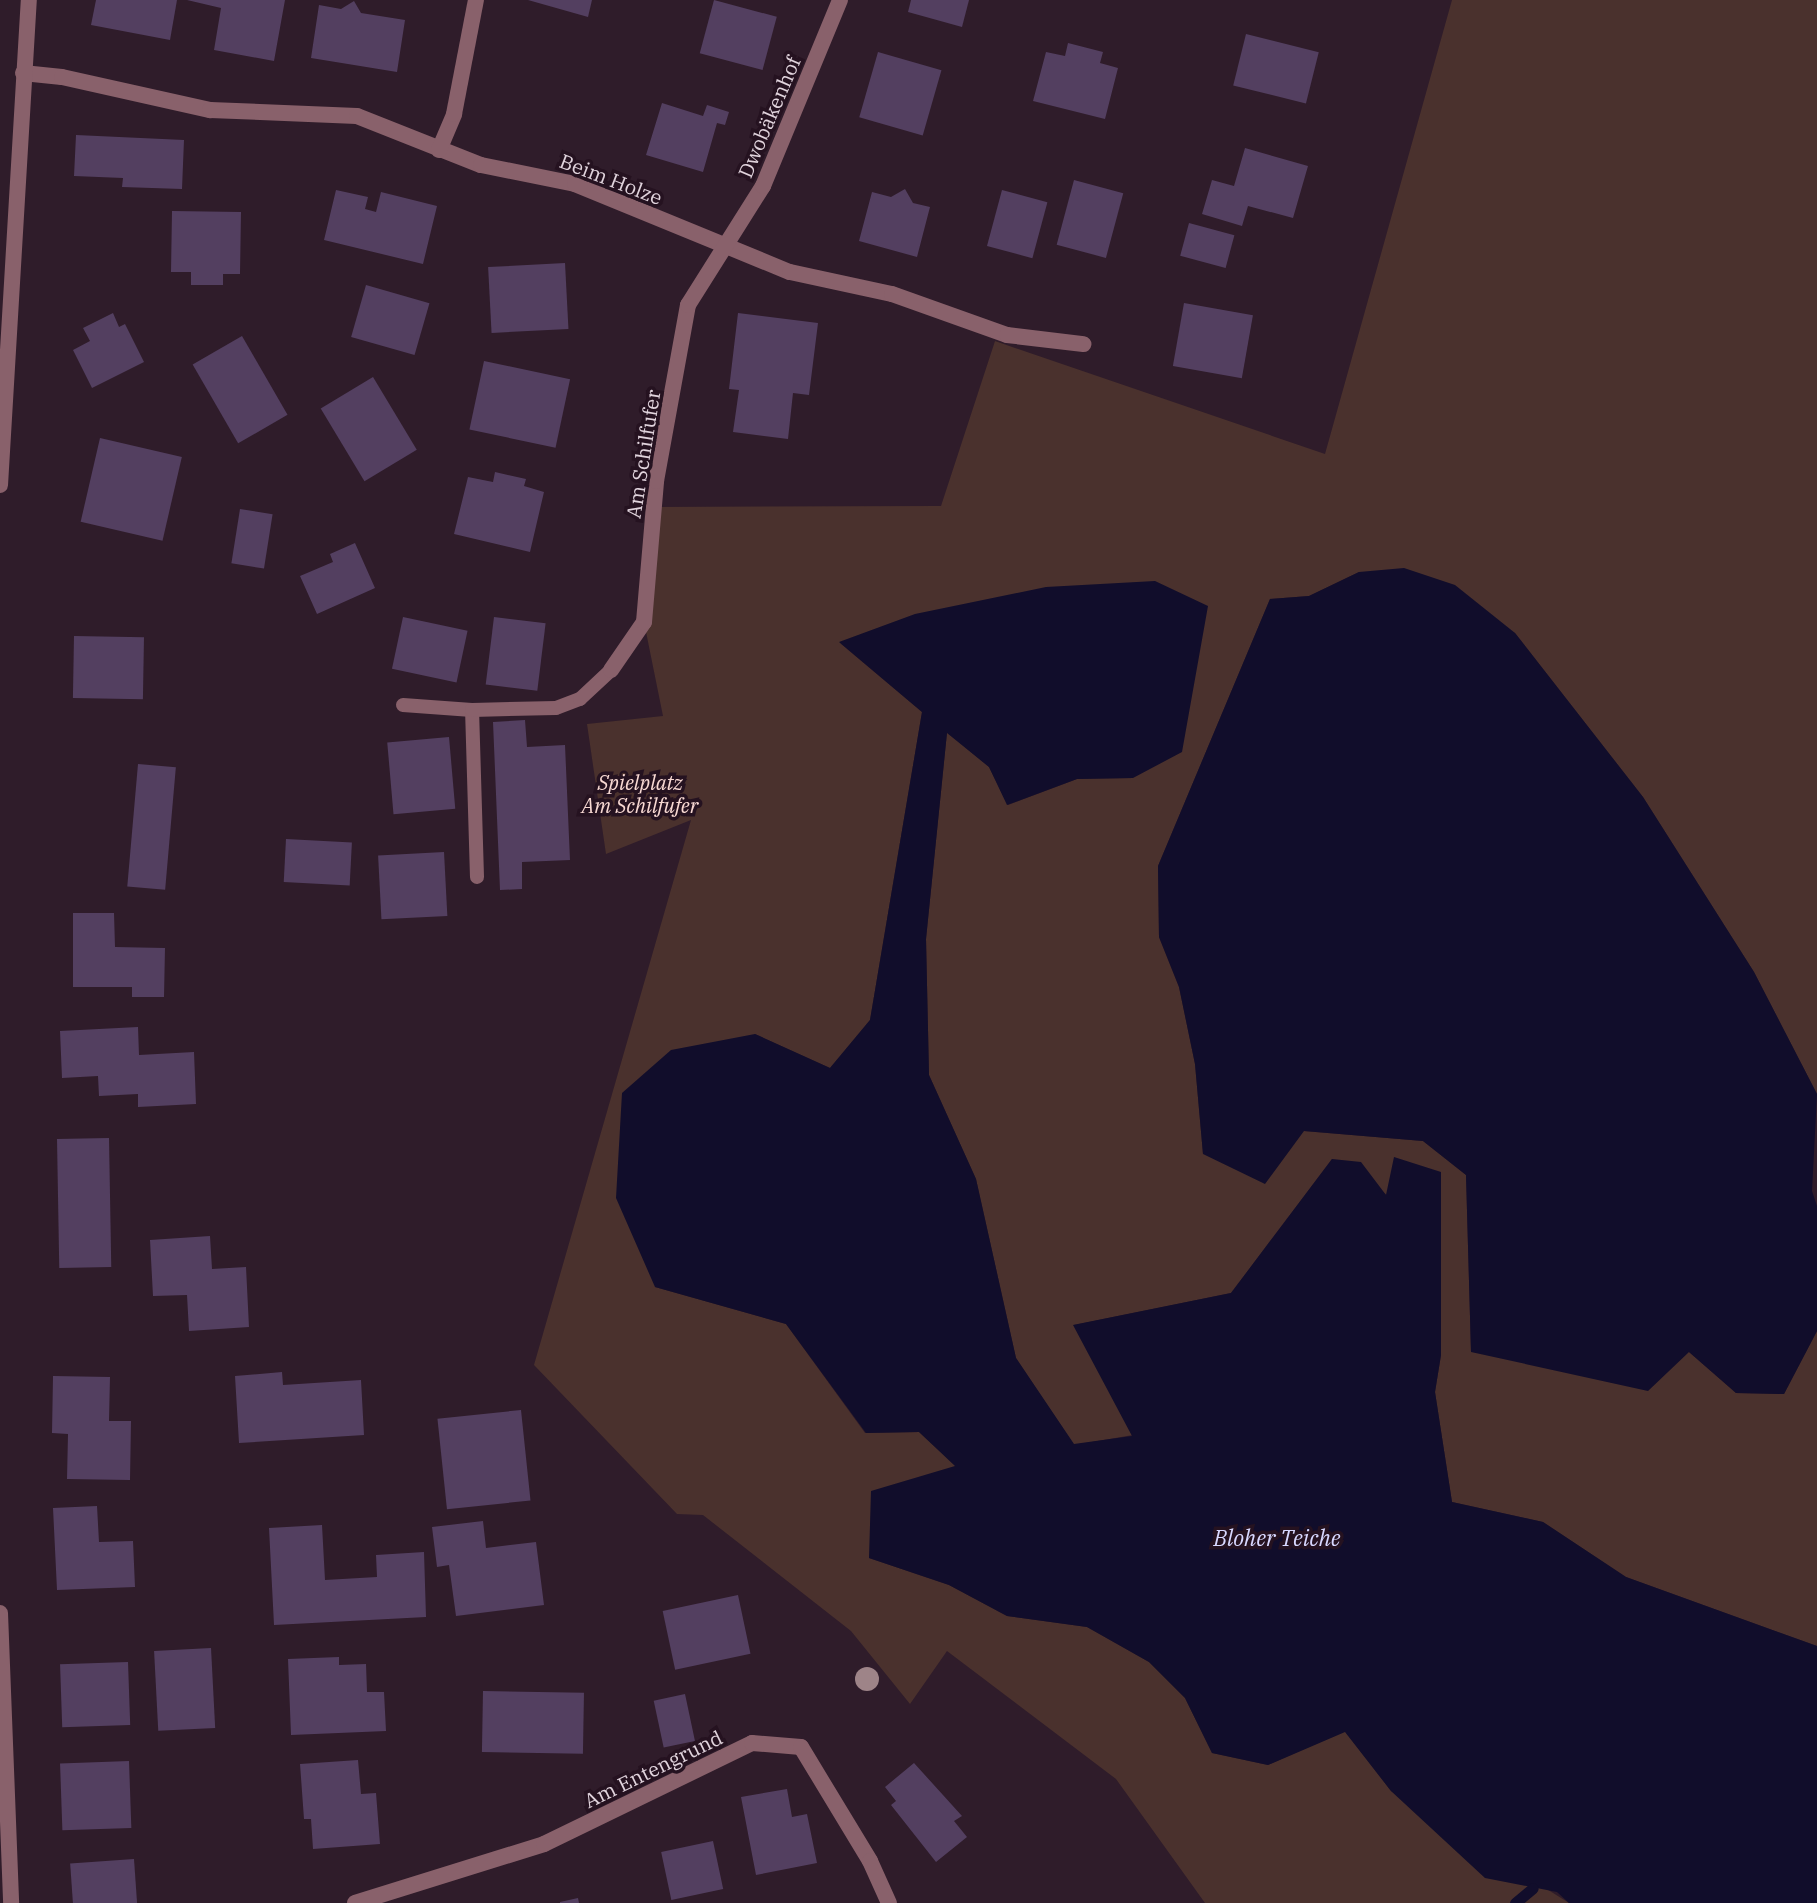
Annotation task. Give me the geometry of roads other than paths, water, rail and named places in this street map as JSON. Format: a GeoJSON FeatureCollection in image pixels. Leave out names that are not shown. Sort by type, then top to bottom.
{"type":"FeatureCollection","features":[{"type":"Feature","properties":{"kind":"street"},"geometry":{"type":"LineString","coordinates":[[0,485],[29,0]]}},
{"type":"Feature","properties":{"kind":"street"},"geometry":{"type":"LineString","coordinates":[[439,150],[454,114],[476,0]]}},
{"type":"Feature","properties":{"kind":"street","name":"Dwobäkenhof"},"geometry":{"type":"LineString","coordinates":[[728,247],[763,186],[840,0]]}},
{"type":"Feature","properties":{"kind":"street","name":"Beim Holze"},"geometry":{"type":"LineString","coordinates":[[23,73],[62,77],[210,110],[357,116],[481,165],[575,184],[790,272],[892,294],[1007,335],[1083,344]]}},
{"type":"Feature","properties":{"kind":"street","name":"Am Schilfufer"},"geometry":{"type":"LineString","coordinates":[[611,670],[644,622],[656,481],[688,305],[728,247]]}},
{"type":"Feature","properties":{"kind":"street"},"geometry":{"type":"LineString","coordinates":[[0,1613],[2,1732],[11,1903]]}},
{"type":"Feature","properties":{"kind":"street","name":"Am Entengrund"},"geometry":{"type":"LineString","coordinates":[[355,1903],[544,1844],[752,1743],[801,1747],[870,1861],[889,1903]]}},
{"type":"Feature","properties":{"kind":"lane"},"geometry":{"type":"LineString","coordinates":[[403,705],[472,710],[556,708],[580,699],[611,670]]}},
{"type":"Feature","properties":{"kind":"lane"},"geometry":{"type":"LineString","coordinates":[[472,710],[477,877]]}},
{"type":"Feature","properties":{"kind":"water"},"geometry":{"type":"Polygon","coordinates":[[[1404,568],[1455,585],[1515,633],[1643,797],[1754,972],[1817,1094],[1812,1191],[1817,1206],[1817,1331],[1784,1394],[1736,1393],[1689,1352],[1648,1391],[1471,1352],[1466,1175],[1423,1141],[1304,1131],[1265,1184],[1203,1154],[1195,1064],[1179,987],[1159,937],[1158,866],[1270,599],[1309,596],[1359,572],[1404,568]]]}},
{"type":"Feature","properties":{"kind":"water","name":"Bloher Teiche"},"geometry":{"type":"Polygon","coordinates":[[[1155,581],[1208,606],[1182,752],[1133,778],[1077,779],[1007,805],[989,767],[947,733],[926,939],[929,1075],[976,1179],[1016,1358],[1074,1444],[1132,1436],[1073,1325],[1231,1293],[1332,1159],[1361,1162],[1386,1195],[1394,1157],[1441,1172],[1441,1355],[1435,1392],[1452,1502],[1543,1522],[1626,1577],[1817,1646],[1817,1903],[1569,1903],[1557,1892],[1485,1878],[1391,1791],[1345,1732],[1268,1765],[1212,1753],[1185,1698],[1149,1662],[1087,1627],[1007,1616],[949,1585],[869,1558],[871,1491],[955,1466],[919,1432],[866,1433],[786,1324],[655,1287],[616,1198],[622,1093],[671,1050],[755,1034],[830,1068],[870,1020],[922,712],[839,642],[915,614],[1046,587],[1155,581]]]}},
{"type":"Feature","properties":{"kind":"waterway"},"geometry":{"type":"LineString","coordinates":[[1515,1903],[1533,1888]]}},
{"type":"Feature","properties":{"kind":"park label","name":"Spielplatz Am Schilfufer"},"geometry":{"type":"Point","coordinates":[640,794]}}]}
